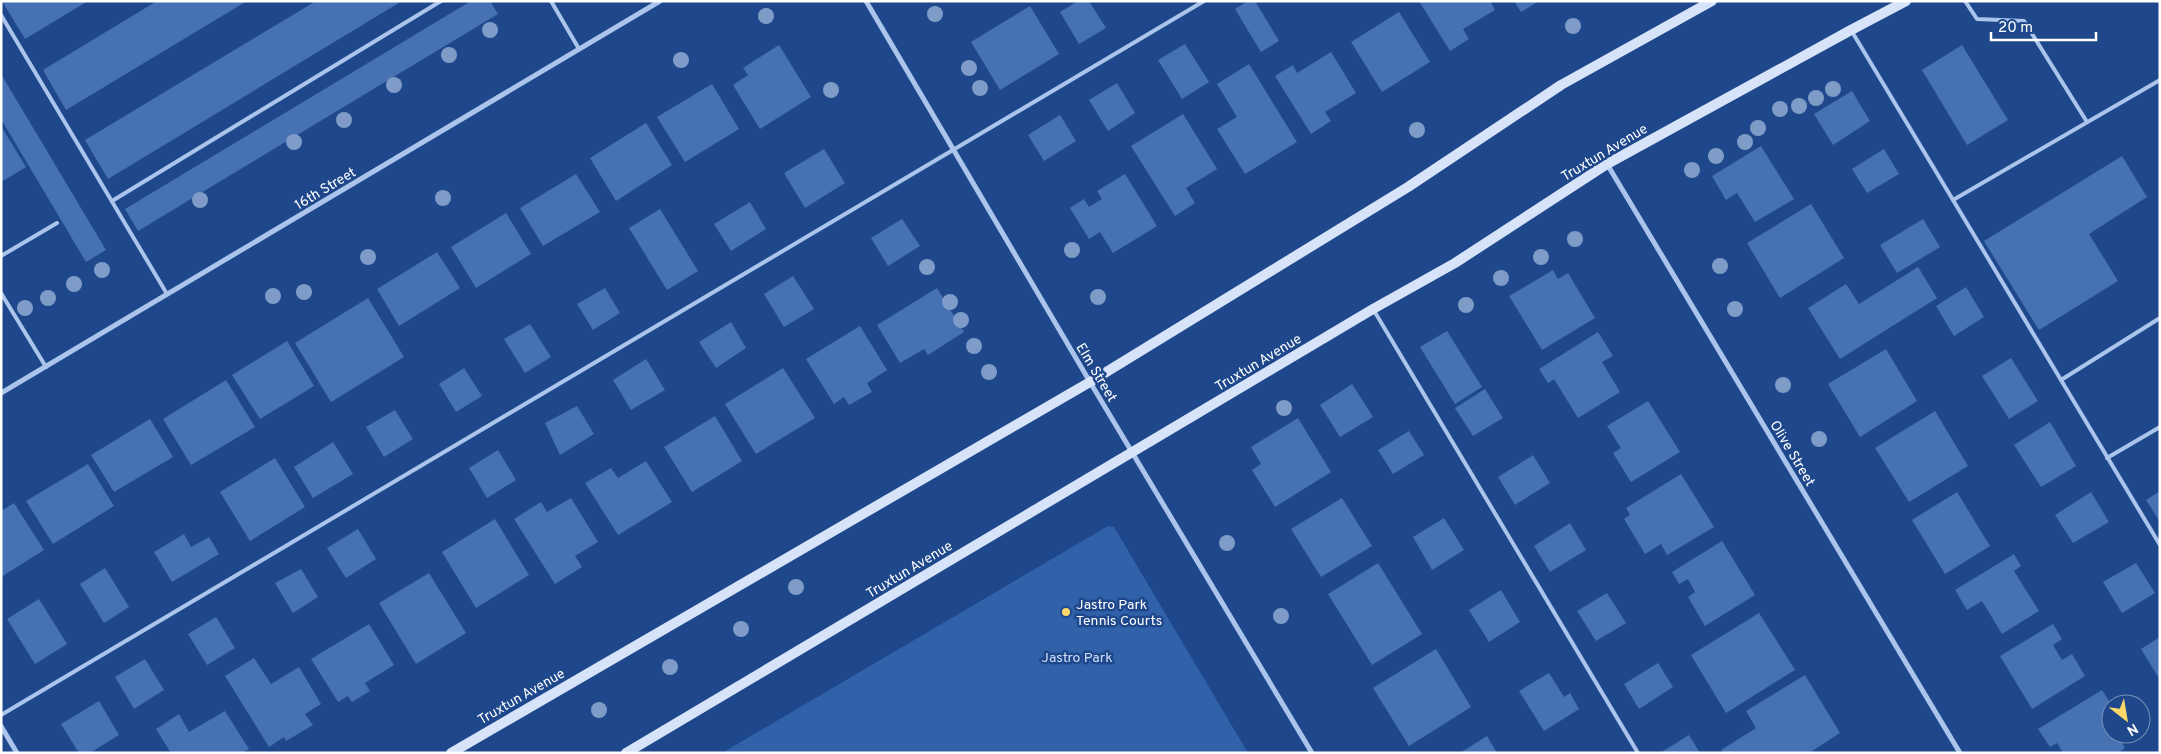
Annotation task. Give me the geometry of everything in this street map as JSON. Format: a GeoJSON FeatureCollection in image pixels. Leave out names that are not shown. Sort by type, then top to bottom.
{"type":"FeatureCollection","features":[{"type":"Feature","properties":{"kind":"main road","name":"Truxtun Avenue"},"geometry":{"type":"LineString","coordinates":[[451,753],[1090,382],[1408,187],[1560,86],[1712,1]]}},
{"type":"Feature","properties":{"kind":"main road","name":"Truxtun Avenue"},"geometry":{"type":"LineString","coordinates":[[626,753],[1373,309],[1454,263],[1607,164],[1906,1]]}},
{"type":"Feature","properties":{"kind":"street","name":"16th Street"},"geometry":{"type":"LineString","coordinates":[[1,393],[660,1]]}},
{"type":"Feature","properties":{"kind":"street","name":"Elm Street"},"geometry":{"type":"LineString","coordinates":[[866,1],[1090,382],[1312,753]]}},
{"type":"Feature","properties":{"kind":"street","name":"Olive Street"},"geometry":{"type":"LineString","coordinates":[[1607,164],[1960,753]]}},
{"type":"Feature","properties":{"kind":"street"},"geometry":{"type":"LineString","coordinates":[[1,726],[17,753]]}},
{"type":"Feature","properties":{"kind":"lane"},"geometry":{"type":"LineString","coordinates":[[112,201],[441,1]]}},
{"type":"Feature","properties":{"kind":"lane"},"geometry":{"type":"LineString","coordinates":[[551,1],[579,49]]}},
{"type":"Feature","properties":{"kind":"lane"},"geometry":{"type":"LineString","coordinates":[[1,715],[1204,1]]}},
{"type":"Feature","properties":{"kind":"lane"},"geometry":{"type":"LineString","coordinates":[[1965,1],[1977,19],[2024,22],[2087,122]]}},
{"type":"Feature","properties":{"kind":"lane"},"geometry":{"type":"LineString","coordinates":[[1,15],[167,294]]}},
{"type":"Feature","properties":{"kind":"lane"},"geometry":{"type":"LineString","coordinates":[[1851,30],[2160,545]]}},
{"type":"Feature","properties":{"kind":"lane"},"geometry":{"type":"LineString","coordinates":[[1953,200],[2160,80]]}},
{"type":"Feature","properties":{"kind":"lane"},"geometry":{"type":"LineString","coordinates":[[1,256],[57,223]]}},
{"type":"Feature","properties":{"kind":"lane"},"geometry":{"type":"LineString","coordinates":[[1,293],[46,367]]}},
{"type":"Feature","properties":{"kind":"lane"},"geometry":{"type":"LineString","coordinates":[[1373,309],[1638,753]]}},
{"type":"Feature","properties":{"kind":"lane"},"geometry":{"type":"LineString","coordinates":[[2061,380],[2160,318]]}},
{"type":"Feature","properties":{"kind":"lane"},"geometry":{"type":"LineString","coordinates":[[2107,458],[2160,427]]}},
{"type":"Feature","properties":{"kind":"green space","name":"Jastro Park"},"geometry":{"type":"Polygon","coordinates":[[[1108,526],[1114,527],[1248,753],[722,753],[1108,526]]]}},
{"type":"Feature","properties":{"kind":"building"},"geometry":{"type":"Polygon","coordinates":[[[2,1],[88,1],[25,39],[2,1]]]}},
{"type":"Feature","properties":{"kind":"building"},"geometry":{"type":"Polygon","coordinates":[[[157,1],[247,1],[66,110],[43,70],[157,1]]]}},
{"type":"Feature","properties":{"kind":"building"},"geometry":{"type":"Polygon","coordinates":[[[316,1],[402,1],[108,179],[85,140],[316,1]]]}},
{"type":"Feature","properties":{"kind":"building"},"geometry":{"type":"Polygon","coordinates":[[[471,1],[490,1],[498,14],[138,231],[125,209],[471,1]]]}},
{"type":"Feature","properties":{"kind":"building"},"geometry":{"type":"Polygon","coordinates":[[[1078,1],[1089,1],[1106,28],[1079,44],[1060,12],[1078,1]]]}},
{"type":"Feature","properties":{"kind":"building"},"geometry":{"type":"Polygon","coordinates":[[[1248,1],[1255,1],[1279,41],[1261,52],[1235,9],[1248,1]]]}},
{"type":"Feature","properties":{"kind":"building"},"geometry":{"type":"Polygon","coordinates":[[[1419,1],[1490,1],[1495,10],[1463,29],[1469,39],[1450,51],[1419,1]]]}},
{"type":"Feature","properties":{"kind":"building"},"geometry":{"type":"Polygon","coordinates":[[[1514,1],[1539,1],[1521,12],[1514,1]]]}},
{"type":"Feature","properties":{"kind":"building"},"geometry":{"type":"Polygon","coordinates":[[[1030,6],[1059,54],[1000,90],[971,42],[1030,6]]]}},
{"type":"Feature","properties":{"kind":"building"},"geometry":{"type":"Polygon","coordinates":[[[1399,12],[1430,62],[1382,92],[1351,42],[1399,12]]]}},
{"type":"Feature","properties":{"kind":"building"},"geometry":{"type":"Polygon","coordinates":[[[1185,44],[1209,82],[1182,99],[1158,60],[1185,44]]]}},
{"type":"Feature","properties":{"kind":"building"},"geometry":{"type":"Polygon","coordinates":[[[779,45],[811,97],[760,129],[733,85],[748,75],[743,68],[779,45]]]}},
{"type":"Feature","properties":{"kind":"building"},"geometry":{"type":"Polygon","coordinates":[[[1962,45],[2008,120],[1967,145],[1922,70],[1962,45]]]}},
{"type":"Feature","properties":{"kind":"building"},"geometry":{"type":"Polygon","coordinates":[[[1331,52],[1356,93],[1325,112],[1331,121],[1311,134],[1275,76],[1293,65],[1297,73],[1331,52]]]}},
{"type":"Feature","properties":{"kind":"building"},"geometry":{"type":"Polygon","coordinates":[[[1249,64],[1297,142],[1245,174],[1217,129],[1237,117],[1217,84],[1249,64]]]}},
{"type":"Feature","properties":{"kind":"building"},"geometry":{"type":"Polygon","coordinates":[[[1,74],[106,250],[86,262],[1,119],[1,74]]]}},
{"type":"Feature","properties":{"kind":"building"},"geometry":{"type":"Polygon","coordinates":[[[1117,83],[1135,113],[1108,131],[1089,100],[1117,83]]]}},
{"type":"Feature","properties":{"kind":"building"},"geometry":{"type":"Polygon","coordinates":[[[712,84],[739,129],[685,162],[657,117],[712,84]]]}},
{"type":"Feature","properties":{"kind":"building"},"geometry":{"type":"Polygon","coordinates":[[[1852,91],[1870,121],[1833,145],[1814,114],[1852,91]]]}},
{"type":"Feature","properties":{"kind":"building"},"geometry":{"type":"Polygon","coordinates":[[[1183,114],[1217,169],[1186,188],[1195,203],[1175,216],[1131,146],[1183,114]]]}},
{"type":"Feature","properties":{"kind":"building"},"geometry":{"type":"Polygon","coordinates":[[[1060,115],[1076,141],[1044,161],[1028,135],[1060,115]]]}},
{"type":"Feature","properties":{"kind":"building"},"geometry":{"type":"Polygon","coordinates":[[[646,123],[672,165],[616,201],[590,158],[646,123]]]}},
{"type":"Feature","properties":{"kind":"building"},"geometry":{"type":"Polygon","coordinates":[[[1,126],[26,167],[1,182],[1,126]]]}},
{"type":"Feature","properties":{"kind":"building"},"geometry":{"type":"Polygon","coordinates":[[[1761,146],[1794,199],[1755,222],[1737,193],[1726,200],[1712,176],[1761,146]]]}},
{"type":"Feature","properties":{"kind":"building"},"geometry":{"type":"Polygon","coordinates":[[[824,149],[845,183],[805,208],[784,173],[824,149]]]}},
{"type":"Feature","properties":{"kind":"building"},"geometry":{"type":"Polygon","coordinates":[[[1884,149],[1899,174],[1867,193],[1852,169],[1884,149]]]}},
{"type":"Feature","properties":{"kind":"building"},"geometry":{"type":"Polygon","coordinates":[[[2122,156],[2147,197],[2089,234],[2118,281],[2039,330],[1984,241],[2122,156]]]}},
{"type":"Feature","properties":{"kind":"building"},"geometry":{"type":"Polygon","coordinates":[[[576,174],[600,212],[543,246],[520,208],[576,174]]]}},
{"type":"Feature","properties":{"kind":"building"},"geometry":{"type":"Polygon","coordinates":[[[1125,174],[1157,226],[1113,253],[1100,232],[1089,239],[1070,208],[1084,199],[1089,207],[1102,199],[1097,191],[1125,174]]]}},
{"type":"Feature","properties":{"kind":"building"},"geometry":{"type":"Polygon","coordinates":[[[750,202],[766,229],[731,251],[714,224],[750,202]]]}},
{"type":"Feature","properties":{"kind":"building"},"geometry":{"type":"Polygon","coordinates":[[[1811,204],[1844,258],[1780,298],[1747,243],[1811,204]]]}},
{"type":"Feature","properties":{"kind":"building"},"geometry":{"type":"Polygon","coordinates":[[[660,209],[698,271],[667,290],[629,228],[660,209]]]}},
{"type":"Feature","properties":{"kind":"building"},"geometry":{"type":"Polygon","coordinates":[[[506,213],[531,254],[476,288],[451,247],[506,213]]]}},
{"type":"Feature","properties":{"kind":"building"},"geometry":{"type":"Polygon","coordinates":[[[902,219],[920,246],[888,266],[871,238],[902,219]]]}},
{"type":"Feature","properties":{"kind":"building"},"geometry":{"type":"Polygon","coordinates":[[[1923,219],[1940,247],[1897,273],[1880,245],[1923,219]]]}},
{"type":"Feature","properties":{"kind":"building"},"geometry":{"type":"Polygon","coordinates":[[[437,252],[460,288],[399,326],[377,289],[437,252]]]}},
{"type":"Feature","properties":{"kind":"building"},"geometry":{"type":"Polygon","coordinates":[[[1918,267],[1937,298],[1840,359],[1808,308],[1846,284],[1859,304],[1918,267]]]}},
{"type":"Feature","properties":{"kind":"building"},"geometry":{"type":"Polygon","coordinates":[[[1553,270],[1558,279],[1568,273],[1595,318],[1542,350],[1509,296],[1553,270]]]}},
{"type":"Feature","properties":{"kind":"building"},"geometry":{"type":"Polygon","coordinates":[[[793,276],[814,309],[784,327],[764,294],[793,276]]]}},
{"type":"Feature","properties":{"kind":"building"},"geometry":{"type":"Polygon","coordinates":[[[1966,287],[1984,317],[1954,336],[1936,306],[1966,287]]]}},
{"type":"Feature","properties":{"kind":"building"},"geometry":{"type":"Polygon","coordinates":[[[605,288],[620,313],[593,330],[577,304],[605,288]]]}},
{"type":"Feature","properties":{"kind":"building"},"geometry":{"type":"Polygon","coordinates":[[[937,288],[964,332],[928,355],[924,349],[900,363],[877,325],[937,288]]]}},
{"type":"Feature","properties":{"kind":"building"},"geometry":{"type":"Polygon","coordinates":[[[368,298],[404,357],[331,402],[295,343],[368,298]]]}},
{"type":"Feature","properties":{"kind":"building"},"geometry":{"type":"Polygon","coordinates":[[[731,322],[746,348],[716,368],[699,342],[731,322]]]}},
{"type":"Feature","properties":{"kind":"building"},"geometry":{"type":"Polygon","coordinates":[[[530,324],[551,357],[525,373],[504,339],[530,324]]]}},
{"type":"Feature","properties":{"kind":"building"},"geometry":{"type":"Polygon","coordinates":[[[860,326],[887,370],[867,383],[872,392],[849,405],[844,397],[834,404],[806,359],[860,326]]]}},
{"type":"Feature","properties":{"kind":"building"},"geometry":{"type":"Polygon","coordinates":[[[1447,331],[1482,387],[1455,404],[1420,347],[1447,331]]]}},
{"type":"Feature","properties":{"kind":"building"},"geometry":{"type":"Polygon","coordinates":[[[1598,332],[1613,356],[1602,362],[1620,392],[1578,418],[1554,379],[1548,383],[1539,369],[1598,332]]]}},
{"type":"Feature","properties":{"kind":"building"},"geometry":{"type":"Polygon","coordinates":[[[287,341],[314,386],[260,419],[232,375],[287,341]]]}},
{"type":"Feature","properties":{"kind":"building"},"geometry":{"type":"Polygon","coordinates":[[[1886,349],[1917,401],[1860,437],[1828,384],[1886,349]]]}},
{"type":"Feature","properties":{"kind":"building"},"geometry":{"type":"Polygon","coordinates":[[[2011,358],[2038,401],[2009,419],[1982,376],[2011,358]]]}},
{"type":"Feature","properties":{"kind":"building"},"geometry":{"type":"Polygon","coordinates":[[[646,359],[665,390],[631,410],[613,380],[646,359]]]}},
{"type":"Feature","properties":{"kind":"building"},"geometry":{"type":"Polygon","coordinates":[[[464,368],[482,396],[456,412],[439,384],[464,368]]]}},
{"type":"Feature","properties":{"kind":"building"},"geometry":{"type":"Polygon","coordinates":[[[783,368],[815,418],[756,454],[725,404],[783,368]]]}},
{"type":"Feature","properties":{"kind":"building"},"geometry":{"type":"Polygon","coordinates":[[[226,380],[255,427],[191,465],[163,419],[226,380]]]}},
{"type":"Feature","properties":{"kind":"building"},"geometry":{"type":"Polygon","coordinates":[[[1352,384],[1373,417],[1340,437],[1320,405],[1352,384]]]}},
{"type":"Feature","properties":{"kind":"building"},"geometry":{"type":"Polygon","coordinates":[[[1485,389],[1503,418],[1473,436],[1455,408],[1485,389]]]}},
{"type":"Feature","properties":{"kind":"building"},"geometry":{"type":"Polygon","coordinates":[[[1648,401],[1680,452],[1631,482],[1613,453],[1621,448],[1607,426],[1648,401]]]}},
{"type":"Feature","properties":{"kind":"building"},"geometry":{"type":"Polygon","coordinates":[[[577,406],[594,434],[560,455],[545,423],[577,406]]]}},
{"type":"Feature","properties":{"kind":"building"},"geometry":{"type":"Polygon","coordinates":[[[395,410],[413,439],[384,457],[366,427],[395,410]]]}},
{"type":"Feature","properties":{"kind":"building"},"geometry":{"type":"Polygon","coordinates":[[[1935,411],[1968,466],[1909,502],[1875,448],[1935,411]]]}},
{"type":"Feature","properties":{"kind":"building"},"geometry":{"type":"Polygon","coordinates":[[[715,416],[742,461],[692,492],[664,447],[715,416]]]}},
{"type":"Feature","properties":{"kind":"building"},"geometry":{"type":"Polygon","coordinates":[[[1298,418],[1331,472],[1275,507],[1252,470],[1261,464],[1251,447],[1298,418]]]}},
{"type":"Feature","properties":{"kind":"building"},"geometry":{"type":"Polygon","coordinates":[[[150,419],[173,457],[114,492],[91,455],[150,419]]]}},
{"type":"Feature","properties":{"kind":"building"},"geometry":{"type":"Polygon","coordinates":[[[2050,422],[2076,466],[2041,487],[2014,445],[2050,422]]]}},
{"type":"Feature","properties":{"kind":"building"},"geometry":{"type":"Polygon","coordinates":[[[1409,431],[1424,455],[1393,474],[1378,450],[1409,431]]]}},
{"type":"Feature","properties":{"kind":"building"},"geometry":{"type":"Polygon","coordinates":[[[333,442],[353,474],[313,498],[294,467],[333,442]]]}},
{"type":"Feature","properties":{"kind":"building"},"geometry":{"type":"Polygon","coordinates":[[[498,450],[516,480],[487,498],[469,468],[498,450]]]}},
{"type":"Feature","properties":{"kind":"building"},"geometry":{"type":"Polygon","coordinates":[[[1533,455],[1550,483],[1515,505],[1498,477],[1533,455]]]}},
{"type":"Feature","properties":{"kind":"building"},"geometry":{"type":"Polygon","coordinates":[[[275,458],[305,507],[250,541],[220,492],[275,458]]]}},
{"type":"Feature","properties":{"kind":"building"},"geometry":{"type":"Polygon","coordinates":[[[646,461],[672,502],[618,535],[585,483],[611,468],[618,478],[646,461]]]}},
{"type":"Feature","properties":{"kind":"building"},"geometry":{"type":"Polygon","coordinates":[[[88,464],[114,506],[53,544],[26,501],[88,464]]]}},
{"type":"Feature","properties":{"kind":"building"},"geometry":{"type":"Polygon","coordinates":[[[1681,474],[1714,527],[1667,555],[1661,544],[1645,554],[1624,519],[1630,515],[1626,508],[1681,474]]]}},
{"type":"Feature","properties":{"kind":"building"},"geometry":{"type":"Polygon","coordinates":[[[2160,491],[2160,522],[2146,500],[2160,491]]]}},
{"type":"Feature","properties":{"kind":"building"},"geometry":{"type":"Polygon","coordinates":[[[1957,492],[1990,546],[1945,574],[1912,520],[1957,492]]]}},
{"type":"Feature","properties":{"kind":"building"},"geometry":{"type":"Polygon","coordinates":[[[2091,492],[2109,522],[2073,543],[2055,515],[2091,492]]]}},
{"type":"Feature","properties":{"kind":"building"},"geometry":{"type":"Polygon","coordinates":[[[571,498],[598,542],[575,556],[582,567],[555,584],[514,519],[541,502],[547,512],[571,498]]]}},
{"type":"Feature","properties":{"kind":"building"},"geometry":{"type":"Polygon","coordinates":[[[1342,498],[1372,546],[1321,577],[1291,529],[1342,498]]]}},
{"type":"Feature","properties":{"kind":"building"},"geometry":{"type":"Polygon","coordinates":[[[14,503],[44,550],[1,577],[1,511],[14,503]]]}},
{"type":"Feature","properties":{"kind":"building"},"geometry":{"type":"Polygon","coordinates":[[[1444,518],[1464,550],[1432,570],[1413,537],[1444,518]]]}},
{"type":"Feature","properties":{"kind":"building"},"geometry":{"type":"Polygon","coordinates":[[[495,519],[529,575],[476,608],[442,552],[495,519]]]}},
{"type":"Feature","properties":{"kind":"building"},"geometry":{"type":"Polygon","coordinates":[[[1570,523],[1586,550],[1550,572],[1534,546],[1570,523]]]}},
{"type":"Feature","properties":{"kind":"building"},"geometry":{"type":"Polygon","coordinates":[[[358,529],[376,559],[346,578],[327,548],[358,529]]]}},
{"type":"Feature","properties":{"kind":"building"},"geometry":{"type":"Polygon","coordinates":[[[184,534],[191,547],[209,537],[219,554],[172,582],[154,552],[184,534]]]}},
{"type":"Feature","properties":{"kind":"building"},"geometry":{"type":"Polygon","coordinates":[[[1722,541],[1755,595],[1705,626],[1688,597],[1695,592],[1688,579],[1679,584],[1672,572],[1722,541]]]}},
{"type":"Feature","properties":{"kind":"building"},"geometry":{"type":"Polygon","coordinates":[[[2014,554],[2021,566],[2014,571],[2039,611],[2002,634],[1982,601],[1967,610],[1955,590],[2014,554]]]}},
{"type":"Feature","properties":{"kind":"building"},"geometry":{"type":"Polygon","coordinates":[[[1378,563],[1422,634],[1372,665],[1328,594],[1378,563]]]}},
{"type":"Feature","properties":{"kind":"building"},"geometry":{"type":"Polygon","coordinates":[[[2136,563],[2155,593],[2122,613],[2103,582],[2136,563]]]}},
{"type":"Feature","properties":{"kind":"building"},"geometry":{"type":"Polygon","coordinates":[[[105,568],[129,607],[104,623],[80,584],[105,568]]]}},
{"type":"Feature","properties":{"kind":"building"},"geometry":{"type":"Polygon","coordinates":[[[301,569],[318,597],[293,613],[275,583],[301,569]]]}},
{"type":"Feature","properties":{"kind":"building"},"geometry":{"type":"Polygon","coordinates":[[[429,573],[466,633],[416,664],[379,603],[429,573]]]}},
{"type":"Feature","properties":{"kind":"building"},"geometry":{"type":"Polygon","coordinates":[[[1501,590],[1520,622],[1489,642],[1469,610],[1501,590]]]}},
{"type":"Feature","properties":{"kind":"building"},"geometry":{"type":"Polygon","coordinates":[[[1607,593],[1626,623],[1596,641],[1577,611],[1607,593]]]}},
{"type":"Feature","properties":{"kind":"building"},"geometry":{"type":"Polygon","coordinates":[[[39,599],[67,644],[35,664],[7,619],[39,599]]]}},
{"type":"Feature","properties":{"kind":"building"},"geometry":{"type":"Polygon","coordinates":[[[1759,613],[1795,670],[1726,713],[1691,655],[1759,613]]]}},
{"type":"Feature","properties":{"kind":"building"},"geometry":{"type":"Polygon","coordinates":[[[216,617],[235,648],[207,665],[188,634],[216,617]]]}},
{"type":"Feature","properties":{"kind":"building"},"geometry":{"type":"Polygon","coordinates":[[[369,624],[394,665],[365,683],[370,691],[352,702],[348,696],[338,702],[311,659],[369,624]]]}},
{"type":"Feature","properties":{"kind":"building"},"geometry":{"type":"Polygon","coordinates":[[[2053,624],[2062,639],[2053,645],[2062,660],[2072,654],[2085,676],[2032,709],[2000,656],[2053,624]]]}},
{"type":"Feature","properties":{"kind":"building"},"geometry":{"type":"Polygon","coordinates":[[[2160,637],[2160,680],[2141,649],[2160,637]]]}},
{"type":"Feature","properties":{"kind":"building"},"geometry":{"type":"Polygon","coordinates":[[[1436,649],[1471,707],[1409,746],[1373,688],[1436,649]]]}},
{"type":"Feature","properties":{"kind":"building"},"geometry":{"type":"Polygon","coordinates":[[[254,658],[271,684],[299,667],[321,704],[305,714],[313,725],[286,741],[284,737],[269,747],[225,676],[254,658]]]}},
{"type":"Feature","properties":{"kind":"building"},"geometry":{"type":"Polygon","coordinates":[[[145,659],[164,690],[134,709],[115,677],[145,659]]]}},
{"type":"Feature","properties":{"kind":"building"},"geometry":{"type":"Polygon","coordinates":[[[1658,663],[1673,687],[1639,709],[1624,684],[1658,663]]]}},
{"type":"Feature","properties":{"kind":"building"},"geometry":{"type":"Polygon","coordinates":[[[1549,673],[1564,697],[1570,693],[1579,709],[1544,731],[1519,691],[1549,673]]]}},
{"type":"Feature","properties":{"kind":"building"},"geometry":{"type":"Polygon","coordinates":[[[1805,675],[1840,733],[1809,753],[1723,753],[1721,750],[1756,728],[1746,711],[1805,675]]]}},
{"type":"Feature","properties":{"kind":"building"},"geometry":{"type":"Polygon","coordinates":[[[2102,690],[2105,694],[2101,694],[2101,744],[2123,744],[2125,748],[2118,753],[2063,753],[2057,743],[2050,747],[2038,729],[2102,690]]]}},
{"type":"Feature","properties":{"kind":"building"},"geometry":{"type":"Polygon","coordinates":[[[99,701],[119,735],[90,753],[79,753],[61,724],[99,701]]]}},
{"type":"Feature","properties":{"kind":"building"},"geometry":{"type":"Polygon","coordinates":[[[225,711],[249,749],[242,753],[171,753],[156,729],[179,714],[189,732],[225,711]]]}},
{"type":"Feature","properties":{"kind":"building"},"geometry":{"type":"Polygon","coordinates":[[[1689,735],[1700,753],[1660,753],[1689,735]]]}},
{"type":"Feature","properties":{"kind":"building"},"geometry":{"type":"Polygon","coordinates":[[[1487,736],[1497,753],[1460,753],[1487,736]]]}},
{"type":"Feature","properties":{"kind":"place","name":"Jastro Park Tennis Courts"},"geometry":{"type":"Point","coordinates":[1066,612]}}]}
